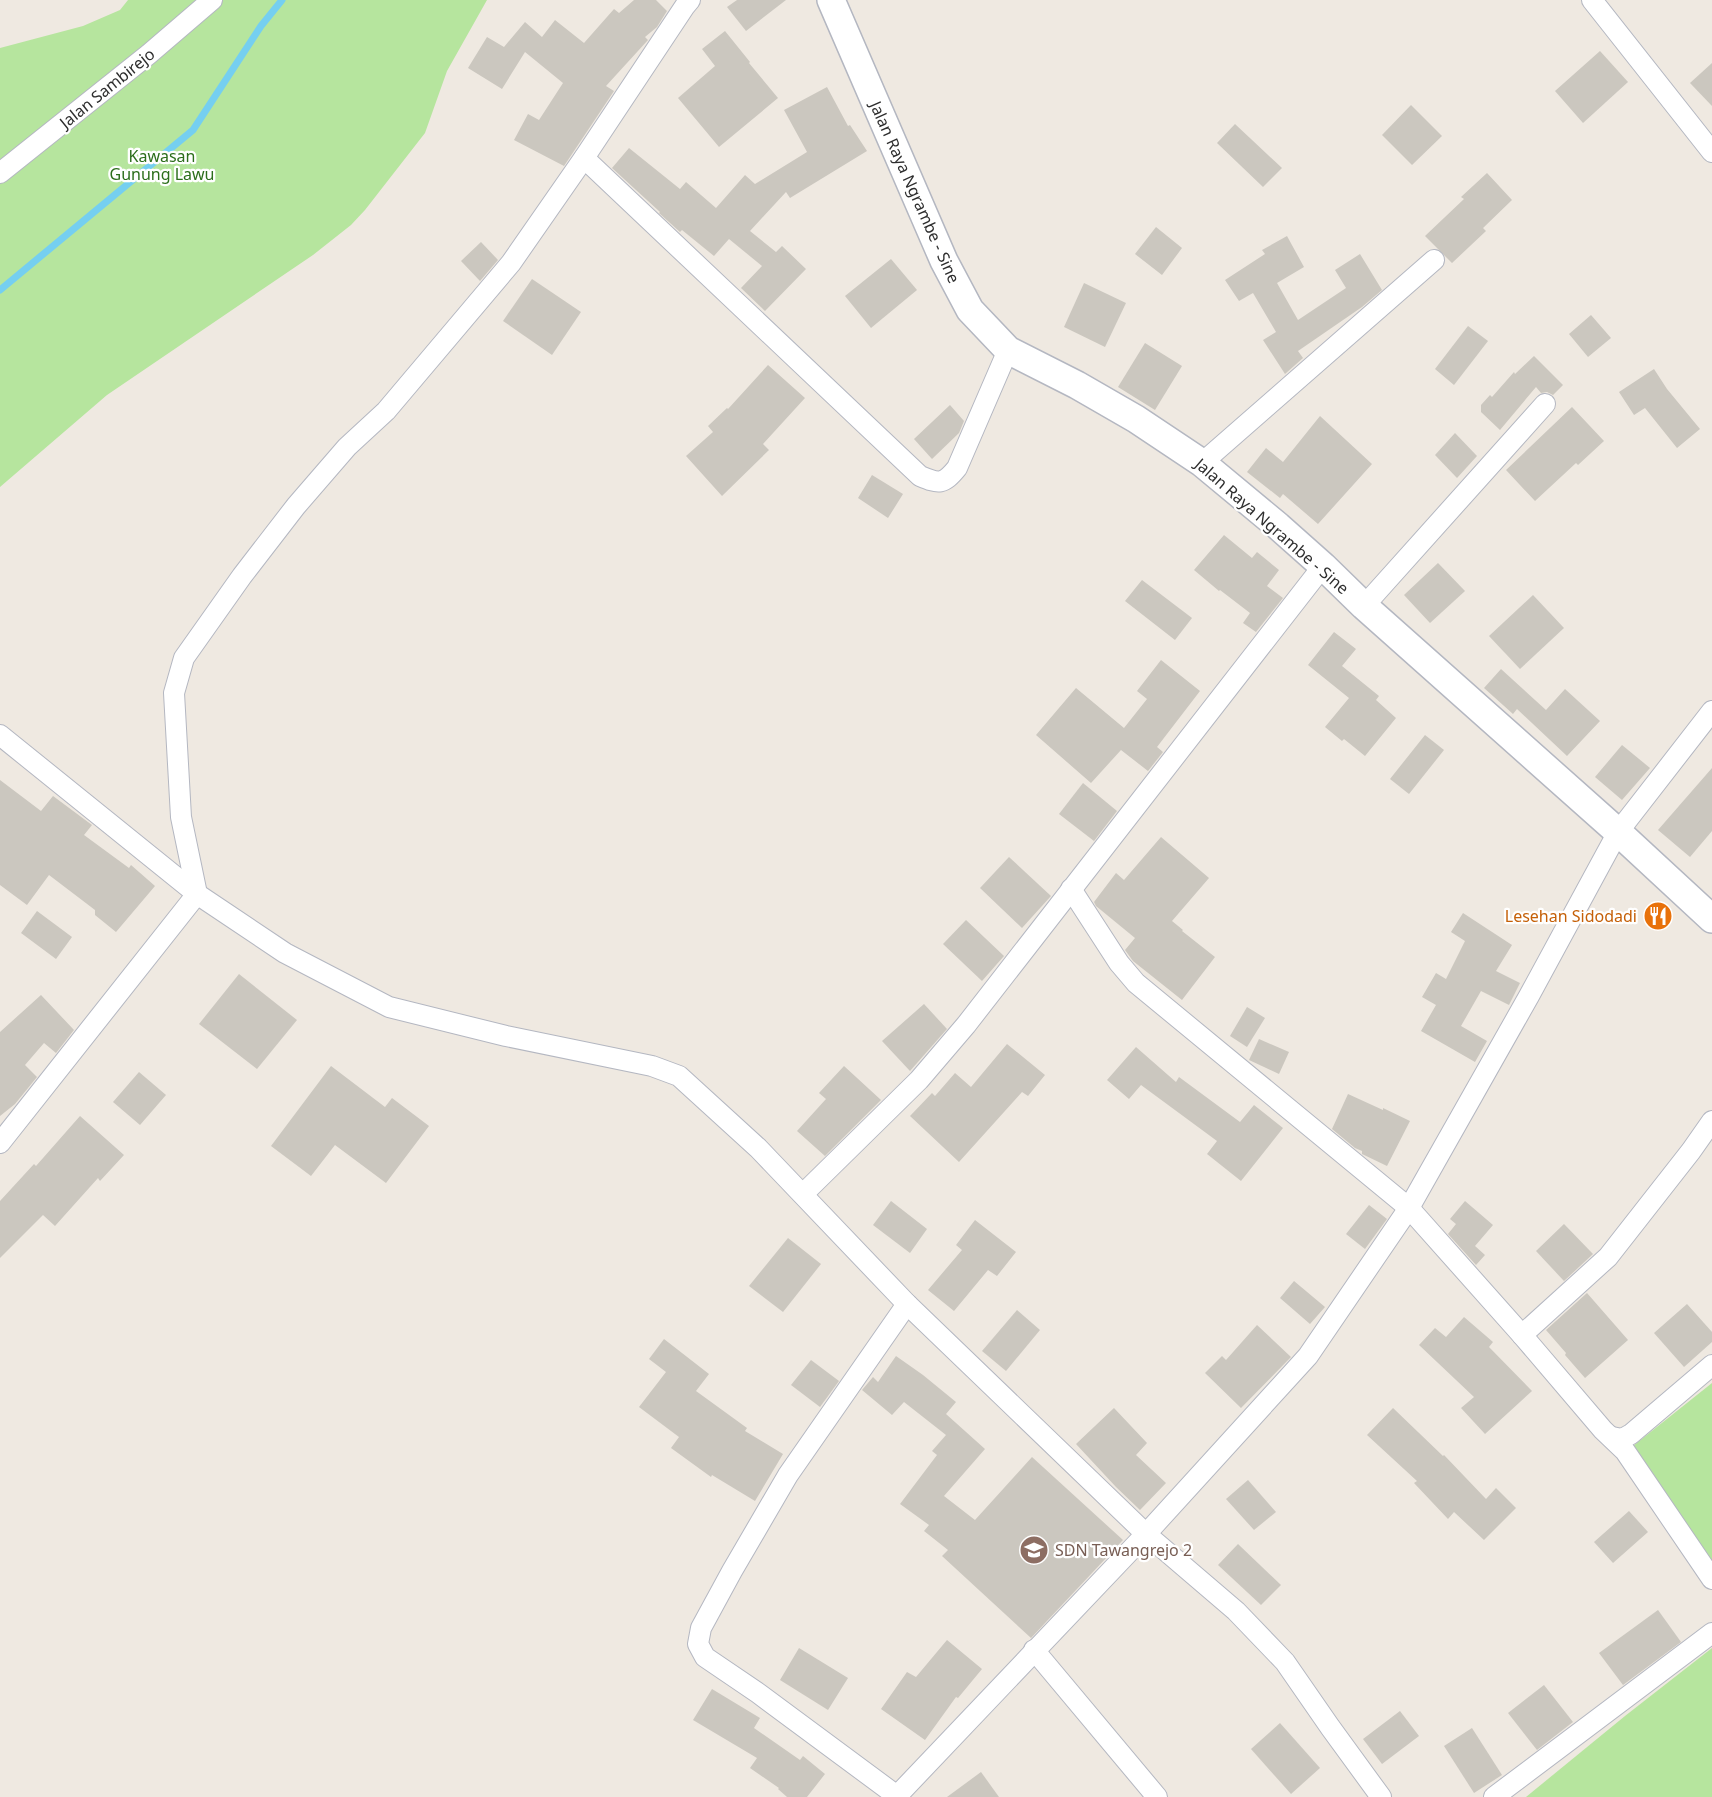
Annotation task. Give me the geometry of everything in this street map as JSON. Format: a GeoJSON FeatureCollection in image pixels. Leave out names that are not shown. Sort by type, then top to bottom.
{"type":"FeatureCollection","features":[{"type":"Feature","properties":{"kind":"main road","name":"Jalan Raya Ngrambe - Sine"},"geometry":{"type":"LineString","coordinates":[[831,0],[944,261],[970,310],[1008,350],[1077,385],[1136,419],[1202,463],[1323,566],[1364,606],[1618,832],[1712,919]]}},
{"type":"Feature","properties":{"kind":"street","name":"Jalan Sambirejo"},"geometry":{"type":"LineString","coordinates":[[0,173],[149,54],[212,0]]}},
{"type":"Feature","properties":{"kind":"street"},"geometry":{"type":"LineString","coordinates":[[197,894],[181,817],[174,693],[184,658],[242,576],[296,506],[347,447],[386,411],[511,263],[690,0]]}},
{"type":"Feature","properties":{"kind":"street"},"geometry":{"type":"LineString","coordinates":[[1592,0],[1712,152]]}},
{"type":"Feature","properties":{"kind":"street"},"geometry":{"type":"LineString","coordinates":[[584,158],[920,476],[936,482],[947,480],[957,468],[1008,350]]}},
{"type":"Feature","properties":{"kind":"street"},"geometry":{"type":"LineString","coordinates":[[1202,463],[1434,260]]}},
{"type":"Feature","properties":{"kind":"street"},"geometry":{"type":"LineString","coordinates":[[1364,606],[1545,404]]}},
{"type":"Feature","properties":{"kind":"street"},"geometry":{"type":"LineString","coordinates":[[803,1194],[920,1080],[966,1025],[1323,566]]}},
{"type":"Feature","properties":{"kind":"street"},"geometry":{"type":"LineString","coordinates":[[907,1305],[788,1475],[701,1628],[698,1644],[705,1657],[758,1693],[896,1797],[1146,1534],[1308,1356],[1409,1208],[1529,996],[1618,832],[1712,711]]}},
{"type":"Feature","properties":{"kind":"street"},"geometry":{"type":"LineString","coordinates":[[0,735],[197,894],[285,953],[389,1007],[506,1036],[652,1066],[679,1076],[803,1194],[907,1305],[1146,1534],[1236,1611],[1285,1662],[1381,1797]]}},
{"type":"Feature","properties":{"kind":"street"},"geometry":{"type":"LineString","coordinates":[[1071,889],[1119,963],[1136,983],[1409,1208],[1604,1431],[1625,1451],[1712,1579]]}},
{"type":"Feature","properties":{"kind":"street"},"geometry":{"type":"LineString","coordinates":[[0,1143],[197,894]]}},
{"type":"Feature","properties":{"kind":"street"},"geometry":{"type":"LineString","coordinates":[[1522,1335],[1608,1257],[1691,1151],[1712,1120]]}},
{"type":"Feature","properties":{"kind":"street"},"geometry":{"type":"LineString","coordinates":[[1612,1437],[1622,1439],[1631,1434],[1712,1365]]}},
{"type":"Feature","properties":{"kind":"street"},"geometry":{"type":"LineString","coordinates":[[1494,1797],[1712,1633]]}},
{"type":"Feature","properties":{"kind":"street"},"geometry":{"type":"LineString","coordinates":[[1034,1650],[1157,1797]]}},
{"type":"Feature","properties":{"kind":"green space","name":"Kawasan Gunung Lawu"},"geometry":{"type":"Polygon","coordinates":[[[128,0],[487,0],[447,71],[425,133],[351,225],[313,255],[107,395],[0,487],[0,48],[83,26],[120,10],[128,0]]]}},
{"type":"Feature","properties":{"kind":"green space"},"geometry":{"type":"Polygon","coordinates":[[[1712,1383],[1712,1567],[1633,1446],[1712,1383]]]}},
{"type":"Feature","properties":{"kind":"green space"},"geometry":{"type":"Polygon","coordinates":[[[1712,1648],[1712,1797],[1526,1797],[1625,1716],[1712,1648]]]}},
{"type":"Feature","properties":{"kind":"building"},"geometry":{"type":"Polygon","coordinates":[[[634,0],[656,0],[667,11],[657,27],[645,37],[648,40],[606,86],[614,91],[564,166],[514,140],[528,114],[539,120],[563,83],[525,52],[502,89],[468,68],[487,37],[504,47],[525,22],[542,37],[555,20],[584,43],[614,9],[619,13],[634,0]]]}},
{"type":"Feature","properties":{"kind":"building"},"geometry":{"type":"Polygon","coordinates":[[[737,0],[786,0],[746,31],[727,7],[737,0]]]}},
{"type":"Feature","properties":{"kind":"building"},"geometry":{"type":"Polygon","coordinates":[[[725,31],[778,98],[719,147],[678,98],[715,66],[702,49],[725,31]]]}},
{"type":"Feature","properties":{"kind":"building"},"geometry":{"type":"Polygon","coordinates":[[[1600,51],[1628,82],[1583,123],[1555,91],[1600,51]]]}},
{"type":"Feature","properties":{"kind":"building"},"geometry":{"type":"Polygon","coordinates":[[[1712,63],[1712,106],[1690,83],[1712,63]]]}},
{"type":"Feature","properties":{"kind":"building"},"geometry":{"type":"Polygon","coordinates":[[[827,87],[848,126],[850,125],[867,151],[790,198],[786,192],[750,231],[776,252],[782,246],[806,269],[765,311],[741,288],[762,266],[729,239],[714,256],[682,230],[680,232],[612,168],[629,148],[680,189],[686,182],[716,208],[745,175],[755,184],[807,152],[784,110],[827,87]]]}},
{"type":"Feature","properties":{"kind":"building"},"geometry":{"type":"Polygon","coordinates":[[[1411,105],[1442,136],[1412,165],[1382,135],[1411,105]]]}},
{"type":"Feature","properties":{"kind":"building"},"geometry":{"type":"Polygon","coordinates":[[[1235,124],[1282,168],[1263,187],[1217,143],[1235,124]]]}},
{"type":"Feature","properties":{"kind":"building"},"geometry":{"type":"Polygon","coordinates":[[[1487,173],[1512,200],[1483,228],[1486,231],[1452,263],[1425,236],[1464,199],[1461,197],[1487,173]]]}},
{"type":"Feature","properties":{"kind":"building"},"geometry":{"type":"Polygon","coordinates":[[[1156,227],[1182,248],[1162,275],[1135,254],[1156,227]]]}},
{"type":"Feature","properties":{"kind":"building"},"geometry":{"type":"Polygon","coordinates":[[[1287,236],[1304,267],[1277,283],[1298,320],[1346,288],[1335,270],[1360,254],[1382,290],[1362,307],[1298,351],[1303,358],[1285,374],[1263,340],[1276,332],[1253,293],[1239,301],[1225,280],[1265,254],[1262,250],[1287,236]]]}},
{"type":"Feature","properties":{"kind":"building"},"geometry":{"type":"Polygon","coordinates":[[[481,242],[498,260],[480,281],[461,261],[481,242]]]}},
{"type":"Feature","properties":{"kind":"building"},"geometry":{"type":"Polygon","coordinates":[[[891,259],[917,290],[871,328],[845,296],[891,259]]]}},
{"type":"Feature","properties":{"kind":"building"},"geometry":{"type":"Polygon","coordinates":[[[532,279],[581,312],[552,355],[503,321],[532,279]]]}},
{"type":"Feature","properties":{"kind":"building"},"geometry":{"type":"Polygon","coordinates":[[[1084,283],[1126,303],[1105,347],[1064,327],[1084,283]]]}},
{"type":"Feature","properties":{"kind":"building"},"geometry":{"type":"Polygon","coordinates":[[[1591,315],[1611,338],[1588,357],[1569,334],[1591,315]]]}},
{"type":"Feature","properties":{"kind":"building"},"geometry":{"type":"Polygon","coordinates":[[[1468,326],[1488,341],[1454,385],[1435,369],[1468,326]]]}},
{"type":"Feature","properties":{"kind":"building"},"geometry":{"type":"Polygon","coordinates":[[[1145,343],[1182,366],[1155,410],[1118,387],[1145,343]]]}},
{"type":"Feature","properties":{"kind":"building"},"geometry":{"type":"Polygon","coordinates":[[[1534,356],[1563,385],[1553,395],[1547,392],[1541,393],[1536,387],[1500,430],[1481,412],[1481,405],[1490,395],[1492,397],[1514,372],[1515,374],[1534,356]]]}},
{"type":"Feature","properties":{"kind":"building"},"geometry":{"type":"Polygon","coordinates":[[[768,365],[805,398],[763,444],[769,450],[722,496],[686,456],[713,432],[708,426],[728,409],[768,365]]]}},
{"type":"Feature","properties":{"kind":"building"},"geometry":{"type":"Polygon","coordinates":[[[1654,369],[1667,389],[1700,429],[1677,448],[1645,408],[1634,415],[1619,392],[1654,369]]]}},
{"type":"Feature","properties":{"kind":"building"},"geometry":{"type":"Polygon","coordinates":[[[950,405],[964,421],[959,433],[932,459],[914,439],[950,405]]]}},
{"type":"Feature","properties":{"kind":"building"},"geometry":{"type":"Polygon","coordinates":[[[1572,407],[1604,441],[1535,501],[1506,470],[1572,407]]]}},
{"type":"Feature","properties":{"kind":"building"},"geometry":{"type":"Polygon","coordinates":[[[1320,416],[1372,464],[1318,524],[1283,494],[1280,498],[1247,472],[1266,448],[1283,462],[1320,416]]]}},
{"type":"Feature","properties":{"kind":"building"},"geometry":{"type":"Polygon","coordinates":[[[1455,433],[1477,456],[1457,478],[1435,455],[1455,433]]]}},
{"type":"Feature","properties":{"kind":"building"},"geometry":{"type":"Polygon","coordinates":[[[872,475],[903,494],[888,518],[858,498],[872,475]]]}},
{"type":"Feature","properties":{"kind":"building"},"geometry":{"type":"Polygon","coordinates":[[[1224,535],[1252,558],[1257,552],[1279,570],[1267,586],[1283,598],[1256,632],[1243,623],[1250,613],[1194,570],[1224,535]]]}},
{"type":"Feature","properties":{"kind":"building"},"geometry":{"type":"Polygon","coordinates":[[[1438,563],[1465,591],[1430,623],[1404,595],[1438,563]]]}},
{"type":"Feature","properties":{"kind":"building"},"geometry":{"type":"Polygon","coordinates":[[[1142,580],[1192,618],[1175,640],[1125,601],[1142,580]]]}},
{"type":"Feature","properties":{"kind":"building"},"geometry":{"type":"Polygon","coordinates":[[[1533,595],[1564,628],[1520,669],[1489,636],[1533,595]]]}},
{"type":"Feature","properties":{"kind":"building"},"geometry":{"type":"Polygon","coordinates":[[[1334,632],[1356,649],[1342,666],[1379,696],[1376,700],[1396,718],[1365,756],[1325,727],[1349,698],[1308,665],[1334,632]]]}},
{"type":"Feature","properties":{"kind":"building"},"geometry":{"type":"Polygon","coordinates":[[[1161,660],[1200,691],[1157,747],[1163,752],[1148,771],[1121,750],[1091,783],[1036,735],[1076,688],[1124,728],[1147,699],[1137,691],[1161,660]]]}},
{"type":"Feature","properties":{"kind":"building"},"geometry":{"type":"Polygon","coordinates":[[[1501,669],[1546,710],[1565,689],[1600,721],[1567,756],[1517,709],[1513,714],[1484,688],[1501,669]]]}},
{"type":"Feature","properties":{"kind":"building"},"geometry":{"type":"Polygon","coordinates":[[[1425,735],[1444,750],[1409,794],[1390,779],[1425,735]]]}},
{"type":"Feature","properties":{"kind":"building"},"geometry":{"type":"Polygon","coordinates":[[[1622,745],[1650,768],[1622,800],[1595,777],[1622,745]]]}},
{"type":"Feature","properties":{"kind":"building"},"geometry":{"type":"Polygon","coordinates":[[[1712,768],[1712,831],[1690,857],[1658,830],[1712,768]]]}},
{"type":"Feature","properties":{"kind":"building"},"geometry":{"type":"Polygon","coordinates":[[[0,780],[41,811],[53,796],[92,825],[84,835],[129,868],[131,865],[155,886],[116,932],[95,915],[95,910],[49,875],[27,905],[0,885],[0,780]]]}},
{"type":"Feature","properties":{"kind":"building"},"geometry":{"type":"Polygon","coordinates":[[[1083,783],[1117,811],[1094,841],[1059,814],[1083,783]]]}},
{"type":"Feature","properties":{"kind":"building"},"geometry":{"type":"Polygon","coordinates":[[[1161,837],[1209,878],[1172,921],[1215,957],[1182,1000],[1133,961],[1125,950],[1135,938],[1094,902],[1116,873],[1124,880],[1161,837]]]}},
{"type":"Feature","properties":{"kind":"building"},"geometry":{"type":"Polygon","coordinates":[[[1009,857],[1051,896],[1022,928],[980,888],[1009,857]]]}},
{"type":"Feature","properties":{"kind":"building"},"geometry":{"type":"Polygon","coordinates":[[[37,911],[72,937],[56,959],[21,933],[37,911]]]}},
{"type":"Feature","properties":{"kind":"building"},"geometry":{"type":"Polygon","coordinates":[[[1463,913],[1512,945],[1496,971],[1520,983],[1509,1005],[1481,991],[1461,1026],[1487,1041],[1475,1062],[1421,1031],[1436,1005],[1422,997],[1436,973],[1446,979],[1465,941],[1451,932],[1463,913]]]}},
{"type":"Feature","properties":{"kind":"building"},"geometry":{"type":"Polygon","coordinates":[[[966,920],[1004,956],[982,981],[943,944],[966,920]]]}},
{"type":"Feature","properties":{"kind":"building"},"geometry":{"type":"Polygon","coordinates":[[[239,974],[297,1020],[257,1069],[199,1024],[239,974]]]}},
{"type":"Feature","properties":{"kind":"building"},"geometry":{"type":"Polygon","coordinates":[[[41,995],[74,1030],[56,1053],[44,1043],[25,1065],[37,1077],[15,1104],[0,1116],[0,1032],[41,995]]]}},
{"type":"Feature","properties":{"kind":"building"},"geometry":{"type":"Polygon","coordinates":[[[924,1004],[947,1029],[910,1071],[882,1041],[924,1004]]]}},
{"type":"Feature","properties":{"kind":"building"},"geometry":{"type":"Polygon","coordinates":[[[1247,1007],[1265,1018],[1247,1047],[1230,1036],[1247,1007]]]}},
{"type":"Feature","properties":{"kind":"building"},"geometry":{"type":"Polygon","coordinates":[[[1259,1039],[1289,1052],[1279,1074],[1249,1060],[1259,1039]]]}},
{"type":"Feature","properties":{"kind":"building"},"geometry":{"type":"Polygon","coordinates":[[[1007,1044],[1045,1075],[1028,1096],[1022,1092],[959,1162],[910,1116],[932,1093],[935,1096],[955,1073],[971,1087],[1007,1044]]]}},
{"type":"Feature","properties":{"kind":"building"},"geometry":{"type":"Polygon","coordinates":[[[1136,1047],[1176,1082],[1179,1077],[1240,1122],[1254,1105],[1283,1128],[1241,1181],[1207,1154],[1217,1141],[1141,1085],[1129,1099],[1107,1080],[1136,1047]]]}},
{"type":"Feature","properties":{"kind":"building"},"geometry":{"type":"Polygon","coordinates":[[[331,1066],[385,1107],[392,1098],[429,1126],[386,1183],[335,1145],[311,1176],[271,1146],[331,1066]]]}},
{"type":"Feature","properties":{"kind":"building"},"geometry":{"type":"Polygon","coordinates":[[[844,1066],[881,1100],[825,1156],[797,1131],[826,1099],[819,1093],[844,1066]]]}},
{"type":"Feature","properties":{"kind":"building"},"geometry":{"type":"Polygon","coordinates":[[[139,1072],[166,1095],[140,1125],[113,1102],[139,1072]]]}},
{"type":"Feature","properties":{"kind":"building"},"geometry":{"type":"Polygon","coordinates":[[[1348,1094],[1410,1121],[1387,1166],[1362,1154],[1362,1151],[1332,1129],[1348,1094]]]}},
{"type":"Feature","properties":{"kind":"building"},"geometry":{"type":"Polygon","coordinates":[[[80,1116],[124,1155],[100,1181],[98,1178],[55,1226],[43,1215],[0,1258],[0,1201],[34,1164],[36,1166],[80,1116]]]}},
{"type":"Feature","properties":{"kind":"building"},"geometry":{"type":"Polygon","coordinates":[[[891,1201],[927,1229],[910,1253],[873,1225],[891,1201]]]}},
{"type":"Feature","properties":{"kind":"building"},"geometry":{"type":"Polygon","coordinates":[[[1465,1201],[1493,1225],[1475,1246],[1485,1255],[1476,1265],[1448,1234],[1456,1224],[1450,1219],[1465,1201]]]}},
{"type":"Feature","properties":{"kind":"building"},"geometry":{"type":"Polygon","coordinates":[[[1369,1205],[1387,1219],[1365,1249],[1346,1234],[1369,1205]]]}},
{"type":"Feature","properties":{"kind":"building"},"geometry":{"type":"Polygon","coordinates":[[[975,1220],[1016,1252],[997,1276],[988,1270],[954,1311],[928,1290],[962,1250],[956,1245],[975,1220]]]}},
{"type":"Feature","properties":{"kind":"building"},"geometry":{"type":"Polygon","coordinates":[[[1564,1224],[1593,1254],[1564,1281],[1536,1251],[1564,1224]]]}},
{"type":"Feature","properties":{"kind":"building"},"geometry":{"type":"Polygon","coordinates":[[[788,1238],[821,1264],[783,1312],[749,1286],[788,1238]]]}},
{"type":"Feature","properties":{"kind":"building"},"geometry":{"type":"Polygon","coordinates":[[[1294,1281],[1325,1307],[1310,1324],[1280,1298],[1294,1281]]]}},
{"type":"Feature","properties":{"kind":"building"},"geometry":{"type":"Polygon","coordinates":[[[1587,1293],[1628,1340],[1585,1378],[1546,1330],[1587,1293]]]}},
{"type":"Feature","properties":{"kind":"building"},"geometry":{"type":"Polygon","coordinates":[[[1687,1304],[1712,1332],[1712,1342],[1684,1367],[1654,1333],[1687,1304]]]}},
{"type":"Feature","properties":{"kind":"building"},"geometry":{"type":"Polygon","coordinates":[[[1017,1310],[1040,1330],[1006,1371],[982,1351],[1017,1310]]]}},
{"type":"Feature","properties":{"kind":"building"},"geometry":{"type":"Polygon","coordinates":[[[1464,1317],[1493,1342],[1489,1347],[1532,1391],[1485,1434],[1461,1408],[1474,1397],[1419,1345],[1435,1328],[1446,1337],[1464,1317]]]}},
{"type":"Feature","properties":{"kind":"building"},"geometry":{"type":"Polygon","coordinates":[[[1257,1325],[1291,1357],[1241,1408],[1205,1373],[1222,1356],[1226,1360],[1257,1325]]]}},
{"type":"Feature","properties":{"kind":"building"},"geometry":{"type":"Polygon","coordinates":[[[664,1339],[709,1374],[696,1391],[747,1428],[745,1431],[783,1454],[755,1501],[712,1475],[711,1477],[671,1448],[679,1437],[639,1407],[666,1372],[649,1359],[664,1339]]]}},
{"type":"Feature","properties":{"kind":"building","name":"SDN Tawangrejo 2"},"geometry":{"type":"Polygon","coordinates":[[[896,1356],[956,1402],[946,1414],[985,1449],[944,1496],[975,1520],[1032,1457],[1123,1540],[1031,1638],[942,1556],[948,1550],[924,1531],[929,1525],[900,1504],[937,1455],[932,1451],[946,1435],[904,1402],[892,1415],[862,1390],[873,1377],[878,1382],[896,1356]]]}},
{"type":"Feature","properties":{"kind":"building"},"geometry":{"type":"Polygon","coordinates":[[[811,1360],[839,1381],[820,1407],[791,1385],[811,1360]]]}},
{"type":"Feature","properties":{"kind":"building"},"geometry":{"type":"Polygon","coordinates":[[[1114,1408],[1147,1443],[1136,1455],[1166,1483],[1140,1510],[1076,1444],[1114,1408]]]}},
{"type":"Feature","properties":{"kind":"building"},"geometry":{"type":"Polygon","coordinates":[[[1393,1408],[1444,1455],[1486,1499],[1496,1488],[1516,1508],[1484,1540],[1454,1512],[1448,1519],[1414,1483],[1417,1481],[1367,1435],[1393,1408]]]}},
{"type":"Feature","properties":{"kind":"building"},"geometry":{"type":"Polygon","coordinates":[[[1248,1480],[1276,1512],[1254,1530],[1226,1499],[1248,1480]]]}},
{"type":"Feature","properties":{"kind":"building"},"geometry":{"type":"Polygon","coordinates":[[[1629,1511],[1648,1532],[1613,1563],[1594,1542],[1629,1511]]]}},
{"type":"Feature","properties":{"kind":"building"},"geometry":{"type":"Polygon","coordinates":[[[1238,1544],[1281,1585],[1261,1605],[1218,1565],[1238,1544]]]}},
{"type":"Feature","properties":{"kind":"building"},"geometry":{"type":"Polygon","coordinates":[[[1658,1610],[1681,1642],[1623,1685],[1599,1653],[1658,1610]]]}},
{"type":"Feature","properties":{"kind":"building"},"geometry":{"type":"Polygon","coordinates":[[[947,1640],[982,1669],[958,1698],[956,1697],[925,1740],[881,1709],[907,1672],[916,1677],[947,1640]]]}},
{"type":"Feature","properties":{"kind":"building"},"geometry":{"type":"Polygon","coordinates":[[[799,1648],[848,1678],[828,1710],[780,1680],[799,1648]]]}},
{"type":"Feature","properties":{"kind":"building"},"geometry":{"type":"Polygon","coordinates":[[[1544,1685],[1573,1722],[1537,1750],[1508,1713],[1544,1685]]]}},
{"type":"Feature","properties":{"kind":"building"},"geometry":{"type":"Polygon","coordinates":[[[712,1689],[760,1718],[754,1728],[800,1760],[803,1756],[825,1774],[807,1797],[787,1797],[779,1788],[750,1768],[757,1758],[693,1720],[712,1689]]]}},
{"type":"Feature","properties":{"kind":"building"},"geometry":{"type":"Polygon","coordinates":[[[1400,1711],[1419,1736],[1382,1764],[1363,1739],[1400,1711]]]}},
{"type":"Feature","properties":{"kind":"building"},"geometry":{"type":"Polygon","coordinates":[[[1280,1723],[1320,1768],[1291,1794],[1251,1749],[1280,1723]]]}},
{"type":"Feature","properties":{"kind":"building"},"geometry":{"type":"Polygon","coordinates":[[[1472,1728],[1502,1775],[1474,1793],[1444,1746],[1472,1728]]]}},
{"type":"Feature","properties":{"kind":"building"},"geometry":{"type":"Polygon","coordinates":[[[981,1772],[999,1797],[947,1797],[981,1772]]]}},
{"type":"Feature","properties":{"kind":"waterway"},"geometry":{"type":"LineString","coordinates":[[0,290],[193,130],[261,26],[282,0]]}},
{"type":"Feature","properties":{"kind":"place","name":"Lesehan Sidodadi"},"geometry":{"type":"Point","coordinates":[1658,916]}},
{"type":"Feature","properties":{"kind":"place","name":"SDN Tawangrejo 2"},"geometry":{"type":"Point","coordinates":[1034,1550]}}]}
